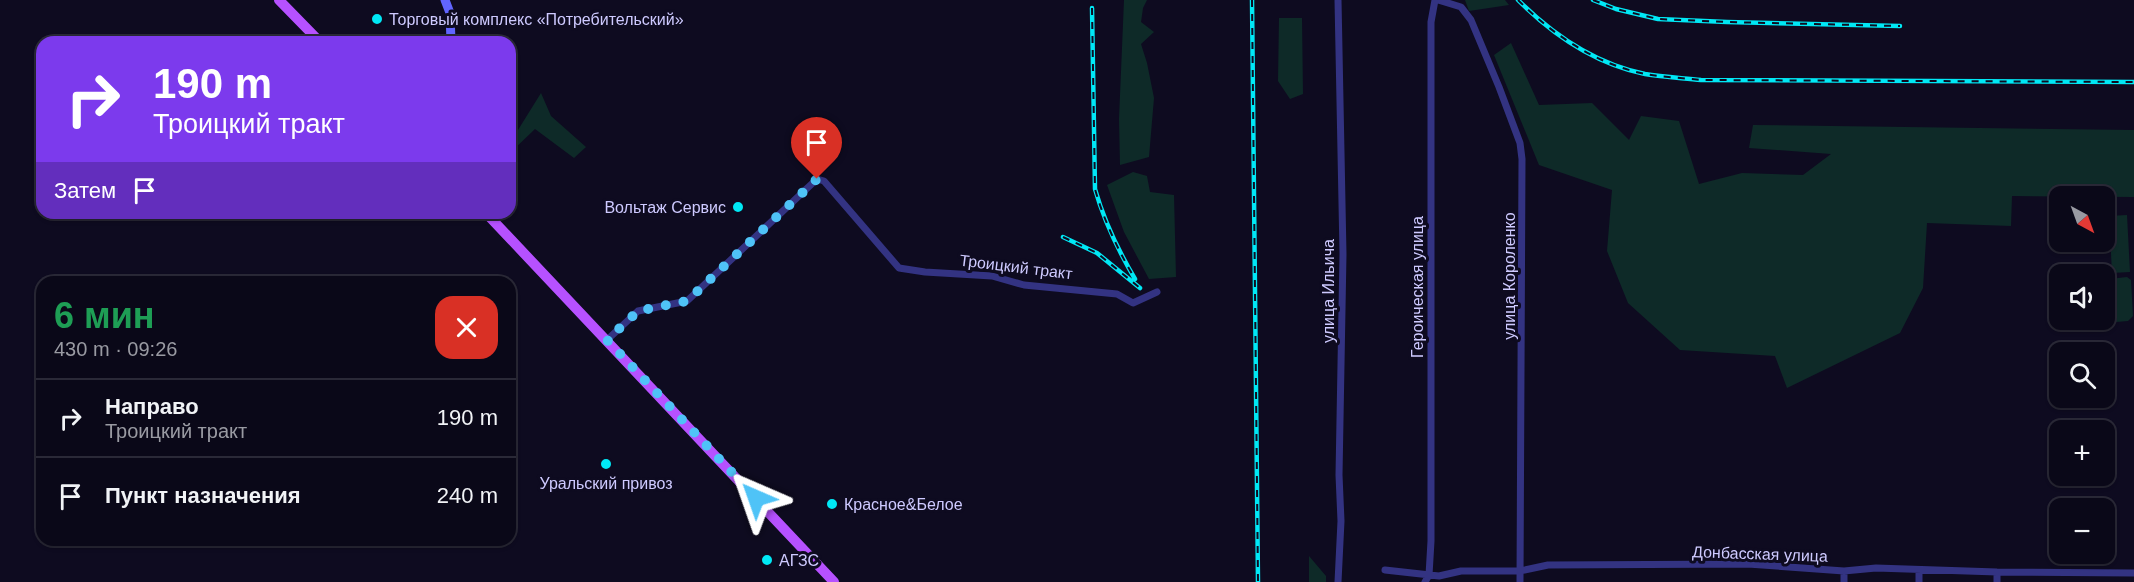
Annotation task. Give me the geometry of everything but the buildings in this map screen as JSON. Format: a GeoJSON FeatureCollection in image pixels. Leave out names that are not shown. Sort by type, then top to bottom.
{"type":"FeatureCollection","features":[{"type":"Feature","properties":{"kind":"main road"},"geometry":{"type":"LineString","coordinates":[[279,0],[314,36]]}},
{"type":"Feature","properties":{"kind":"main road"},"geometry":{"type":"LineString","coordinates":[[492,219],[834,582]]}},
{"type":"Feature","properties":{"kind":"street"},"geometry":{"type":"LineString","coordinates":[[445,0],[450,13],[451,36]]}},
{"type":"Feature","properties":{"kind":"street","name":"улица Ильича"},"geometry":{"type":"LineString","coordinates":[[1338,0],[1342,254],[1338,475],[1341,521],[1338,582]]}},
{"type":"Feature","properties":{"kind":"street","name":"улица Короленко"},"geometry":{"type":"LineString","coordinates":[[1437,0],[1461,7],[1471,21],[1520,143],[1522,159],[1520,582]]}},
{"type":"Feature","properties":{"kind":"street","name":"Героическая улица"},"geometry":{"type":"LineString","coordinates":[[1427,579],[1431,541],[1431,22],[1437,0]]}},
{"type":"Feature","properties":{"kind":"street","name":"Троицкий тракт"},"geometry":{"type":"LineString","coordinates":[[607,340],[638,311],[687,301],[817,179],[824,181],[899,268],[992,276],[1024,285],[1117,294],[1133,303],[1157,292]]}},
{"type":"Feature","properties":{"kind":"street","name":"Донбасская улица"},"geometry":{"type":"LineString","coordinates":[[1386,570],[1427,579],[1461,571],[1520,571],[1548,565],[1725,564],[1844,571],[1876,568],[2134,573]]}},
{"type":"Feature","properties":{"kind":"street"},"geometry":{"type":"LineString","coordinates":[[1919,570],[1919,582]]}},
{"type":"Feature","properties":{"kind":"street"},"geometry":{"type":"LineString","coordinates":[[1844,571],[1844,582]]}},
{"type":"Feature","properties":{"kind":"street"},"geometry":{"type":"LineString","coordinates":[[1997,572],[1997,582]]}},
{"type":"Feature","properties":{"kind":"street"},"geometry":{"type":"LineString","coordinates":[[2069,573],[2069,582]]}},
{"type":"Feature","properties":{"kind":"street"},"geometry":{"type":"LineString","coordinates":[[1427,579],[1434,582]]}},
{"type":"Feature","properties":{"kind":"green space"},"geometry":{"type":"Polygon","coordinates":[[[1124,0],[1147,0],[1141,22],[1154,32],[1141,44],[1154,98],[1149,157],[1120,165],[1119,119],[1124,0]]]}},
{"type":"Feature","properties":{"kind":"green space"},"geometry":{"type":"Polygon","coordinates":[[[1465,0],[1505,0],[1509,5],[1469,11],[1465,0]]]}},
{"type":"Feature","properties":{"kind":"green space"},"geometry":{"type":"Polygon","coordinates":[[[1279,18],[1302,18],[1303,94],[1290,99],[1278,81],[1279,18]]]}},
{"type":"Feature","properties":{"kind":"green space"},"geometry":{"type":"Polygon","coordinates":[[[1511,43],[1539,105],[1592,103],[1629,140],[1641,116],[1679,121],[1699,184],[1742,173],[1803,175],[1831,154],[1749,148],[1753,125],[2134,130],[2134,197],[2115,197],[2115,186],[2049,186],[2049,196],[2012,196],[2011,226],[1927,223],[1923,288],[1900,333],[1787,388],[1775,356],[1680,350],[1628,303],[1607,251],[1612,190],[1539,165],[1494,55],[1511,43]]]}},
{"type":"Feature","properties":{"kind":"green space"},"geometry":{"type":"Polygon","coordinates":[[[541,93],[551,116],[586,147],[574,158],[535,129],[516,147],[516,133],[541,93]]]}},
{"type":"Feature","properties":{"kind":"green space"},"geometry":{"type":"Polygon","coordinates":[[[1133,172],[1147,176],[1150,192],[1174,195],[1176,277],[1149,279],[1124,232],[1107,185],[1133,172]]]}},
{"type":"Feature","properties":{"kind":"green space"},"geometry":{"type":"Polygon","coordinates":[[[2127,215],[2130,272],[2115,273],[2115,264],[2112,264],[2111,252],[2115,252],[2115,216],[2127,215]]]}},
{"type":"Feature","properties":{"kind":"green space"},"geometry":{"type":"Polygon","coordinates":[[[2127,277],[2131,280],[2133,316],[2128,321],[2115,321],[2115,278],[2127,277]]]}},
{"type":"Feature","properties":{"kind":"green space"},"geometry":{"type":"Polygon","coordinates":[[[1309,556],[1326,576],[1326,582],[1309,582],[1309,556]]]}},
{"type":"Feature","properties":{"kind":"railway"},"geometry":{"type":"LineString","coordinates":[[1252,0],[1258,582]]}},
{"type":"Feature","properties":{"kind":"railway"},"geometry":{"type":"LineString","coordinates":[[1518,0],[1546,25],[1576,46],[1609,63],[1652,75],[1701,80],[2134,82]]}},
{"type":"Feature","properties":{"kind":"railway"},"geometry":{"type":"LineString","coordinates":[[1593,0],[1616,9],[1658,19],[1900,26]]}},
{"type":"Feature","properties":{"kind":"railway"},"geometry":{"type":"LineString","coordinates":[[1092,8],[1095,189],[1112,235],[1135,279]]}},
{"type":"Feature","properties":{"kind":"railway"},"geometry":{"type":"LineString","coordinates":[[1063,237],[1097,253],[1140,288]]}},
{"type":"Feature","properties":{"kind":"place","name":"Торговый комплекс «Потребительский»"},"geometry":{"type":"Point","coordinates":[377,19]}},
{"type":"Feature","properties":{"kind":"place","name":"Вольтаж Сервис"},"geometry":{"type":"Point","coordinates":[738,207]}},
{"type":"Feature","properties":{"kind":"place","name":"Уральский привоз"},"geometry":{"type":"Point","coordinates":[606,464]}},
{"type":"Feature","properties":{"kind":"place","name":"Красное&Белое"},"geometry":{"type":"Point","coordinates":[832,504]}},
{"type":"Feature","properties":{"kind":"place","name":"АГЗС"},"geometry":{"type":"Point","coordinates":[767,560]}},
{"type":"Feature","properties":{"kind":"route"},"geometry":{"type":"LineString","coordinates":[[756,498],[607,340],[638,311],[687,301],[817,179]]}}]}
